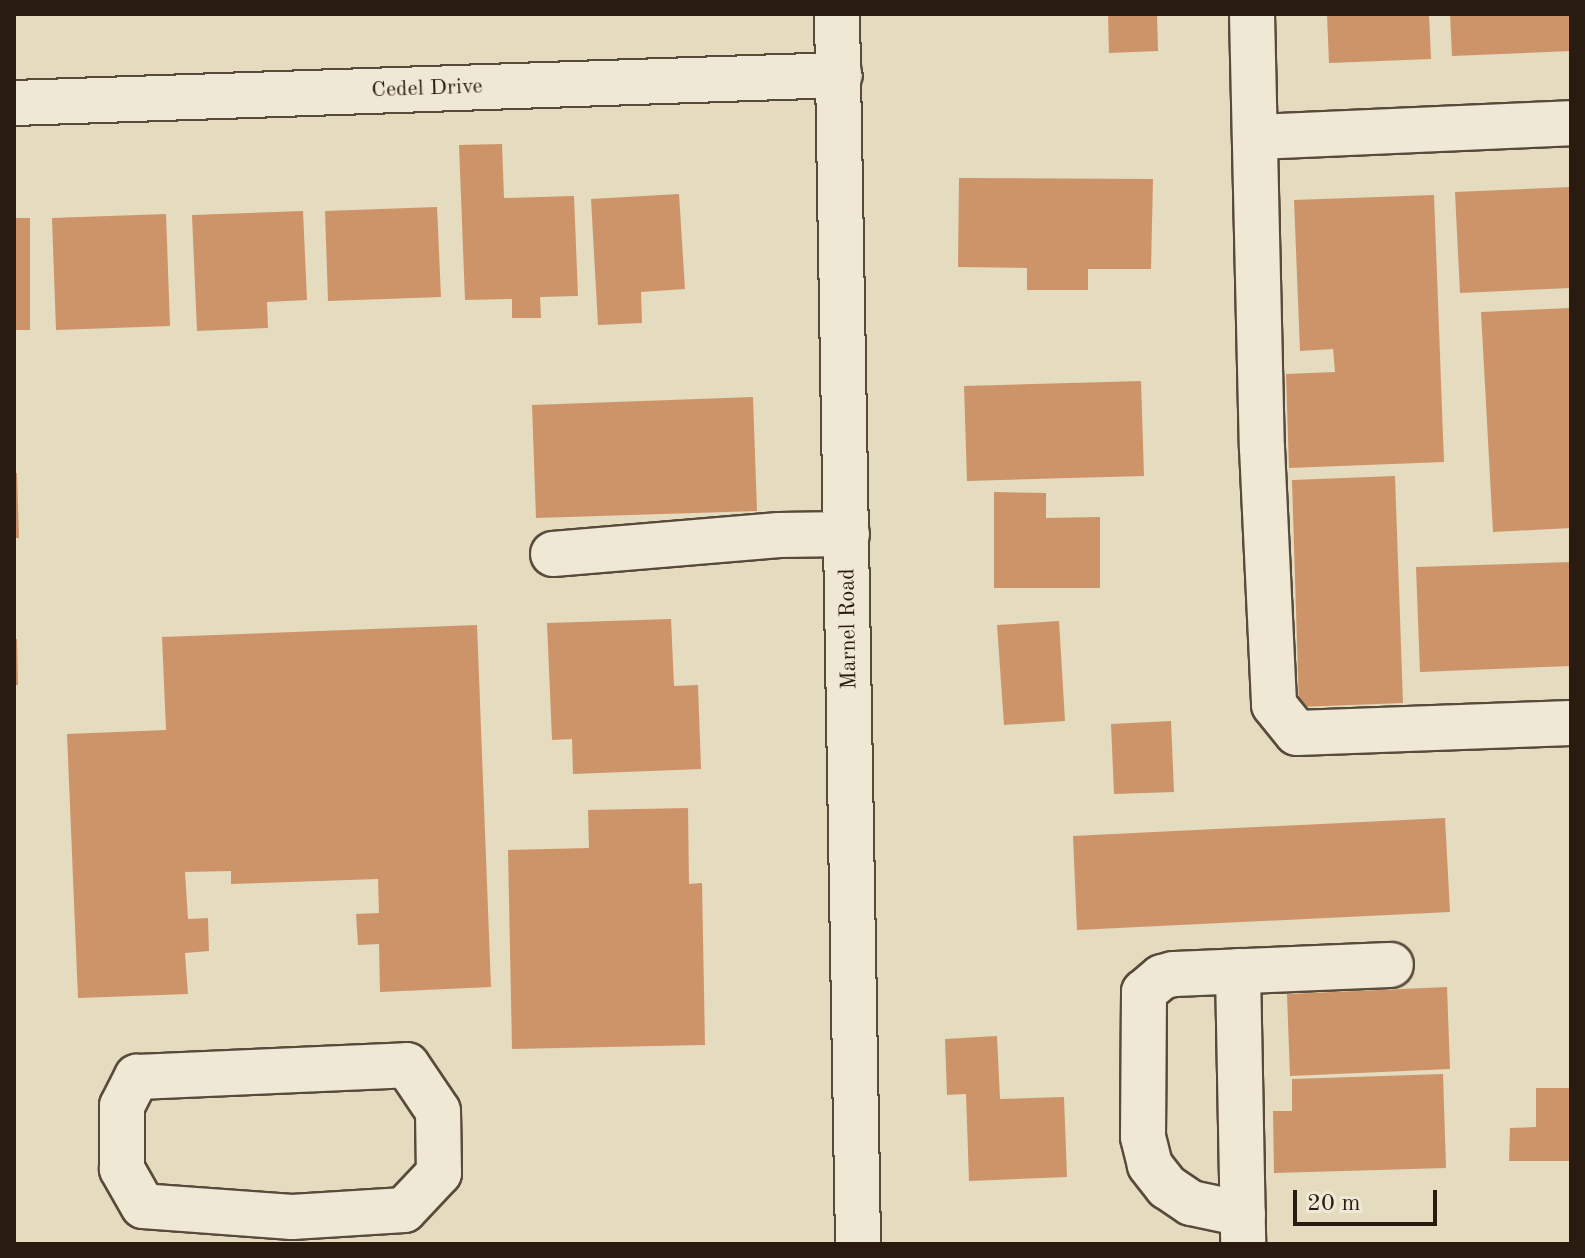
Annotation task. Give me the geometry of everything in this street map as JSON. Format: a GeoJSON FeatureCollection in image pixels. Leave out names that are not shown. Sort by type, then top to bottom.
{"type":"FeatureCollection","features":[{"type":"Feature","properties":{"kind":"street","name":"Marnel Road"},"geometry":{"type":"LineString","coordinates":[[837,14],[858,1244]]}},
{"type":"Feature","properties":{"kind":"street"},"geometry":{"type":"LineString","coordinates":[[1252,14],[1262,448],[1274,705],[1297,733],[1571,723]]}},
{"type":"Feature","properties":{"kind":"street","name":"Cedel Drive"},"geometry":{"type":"LineString","coordinates":[[14,103],[840,75]]}},
{"type":"Feature","properties":{"kind":"street"},"geometry":{"type":"LineString","coordinates":[[1256,137],[1571,123]]}},
{"type":"Feature","properties":{"kind":"street"},"geometry":{"type":"LineString","coordinates":[[553,554],[779,535],[847,534]]}},
{"type":"Feature","properties":{"kind":"street"},"geometry":{"type":"LineString","coordinates":[[1238,971],[1243,1229],[1178,1196],[1150,1165],[1143,1137],[1144,992],[1162,977],[1238,971],[1391,965]]}},
{"type":"Feature","properties":{"kind":"street"},"geometry":{"type":"LineString","coordinates":[[407,1065],[438,1111],[439,1173],[404,1210],[292,1230],[143,1206],[122,1169],[122,1106],[137,1077],[407,1065]]}},
{"type":"Feature","properties":{"kind":"building"},"geometry":{"type":"Polygon","coordinates":[[[1108,14],[1157,14],[1158,51],[1109,53],[1108,14]]]}},
{"type":"Feature","properties":{"kind":"building"},"geometry":{"type":"Polygon","coordinates":[[[1327,14],[1429,14],[1431,59],[1329,63],[1327,14]]]}},
{"type":"Feature","properties":{"kind":"building"},"geometry":{"type":"Polygon","coordinates":[[[1450,14],[1571,14],[1571,51],[1452,56],[1450,14]]]}},
{"type":"Feature","properties":{"kind":"building"},"geometry":{"type":"Polygon","coordinates":[[[502,144],[504,198],[574,196],[578,296],[540,297],[541,318],[512,318],[512,299],[465,300],[459,145],[502,144]]]}},
{"type":"Feature","properties":{"kind":"building"},"geometry":{"type":"Polygon","coordinates":[[[959,178],[1153,179],[1151,269],[1088,269],[1088,290],[1027,290],[1027,268],[958,267],[959,178]]]}},
{"type":"Feature","properties":{"kind":"building"},"geometry":{"type":"Polygon","coordinates":[[[1571,187],[1571,288],[1460,293],[1455,192],[1571,187]]]}},
{"type":"Feature","properties":{"kind":"building"},"geometry":{"type":"Polygon","coordinates":[[[679,194],[685,289],[641,292],[642,323],[598,325],[591,199],[679,194]]]}},
{"type":"Feature","properties":{"kind":"building"},"geometry":{"type":"Polygon","coordinates":[[[1434,195],[1444,462],[1289,468],[1286,374],[1335,372],[1333,349],[1300,351],[1294,200],[1434,195]]]}},
{"type":"Feature","properties":{"kind":"building"},"geometry":{"type":"Polygon","coordinates":[[[437,207],[441,297],[328,301],[325,211],[437,207]]]}},
{"type":"Feature","properties":{"kind":"building"},"geometry":{"type":"Polygon","coordinates":[[[303,211],[307,300],[267,302],[268,328],[197,331],[192,215],[303,211]]]}},
{"type":"Feature","properties":{"kind":"building"},"geometry":{"type":"Polygon","coordinates":[[[166,214],[170,326],[56,330],[52,218],[166,214]]]}},
{"type":"Feature","properties":{"kind":"building"},"geometry":{"type":"Polygon","coordinates":[[[14,218],[30,218],[30,330],[14,330],[14,218]]]}},
{"type":"Feature","properties":{"kind":"building"},"geometry":{"type":"Polygon","coordinates":[[[1571,308],[1571,528],[1493,532],[1481,312],[1571,308]]]}},
{"type":"Feature","properties":{"kind":"building"},"geometry":{"type":"Polygon","coordinates":[[[1141,381],[1144,476],[967,481],[964,386],[1141,381]]]}},
{"type":"Feature","properties":{"kind":"building"},"geometry":{"type":"Polygon","coordinates":[[[753,397],[757,511],[536,518],[532,405],[753,397]]]}},
{"type":"Feature","properties":{"kind":"building"},"geometry":{"type":"Polygon","coordinates":[[[14,473],[17,473],[19,538],[14,538],[14,473]]]}},
{"type":"Feature","properties":{"kind":"building"},"geometry":{"type":"Polygon","coordinates":[[[1395,476],[1403,703],[1299,707],[1292,480],[1395,476]]]}},
{"type":"Feature","properties":{"kind":"building"},"geometry":{"type":"Polygon","coordinates":[[[994,492],[1046,493],[1046,518],[1100,517],[1100,588],[994,588],[994,492]]]}},
{"type":"Feature","properties":{"kind":"building"},"geometry":{"type":"Polygon","coordinates":[[[1571,562],[1571,666],[1420,672],[1416,567],[1571,562]]]}},
{"type":"Feature","properties":{"kind":"building"},"geometry":{"type":"Polygon","coordinates":[[[671,619],[674,686],[698,685],[701,769],[573,774],[572,739],[552,740],[547,623],[671,619]]]}},
{"type":"Feature","properties":{"kind":"building"},"geometry":{"type":"Polygon","coordinates":[[[1059,621],[1065,721],[1004,725],[997,625],[1059,621]]]}},
{"type":"Feature","properties":{"kind":"building"},"geometry":{"type":"Polygon","coordinates":[[[477,625],[491,987],[380,992],[379,944],[358,945],[356,914],[379,913],[378,879],[231,884],[231,871],[185,872],[188,919],[208,918],[209,951],[185,953],[188,994],[78,998],[67,734],[166,730],[162,637],[477,625]]]}},
{"type":"Feature","properties":{"kind":"building"},"geometry":{"type":"Polygon","coordinates":[[[14,639],[17,639],[18,685],[14,685],[14,639]]]}},
{"type":"Feature","properties":{"kind":"building"},"geometry":{"type":"Polygon","coordinates":[[[1171,721],[1174,792],[1114,794],[1111,724],[1171,721]]]}},
{"type":"Feature","properties":{"kind":"building"},"geometry":{"type":"Polygon","coordinates":[[[688,808],[689,884],[702,883],[705,1045],[512,1049],[508,850],[589,848],[588,810],[688,808]]]}},
{"type":"Feature","properties":{"kind":"building"},"geometry":{"type":"Polygon","coordinates":[[[1445,818],[1450,912],[1077,930],[1073,836],[1445,818]]]}},
{"type":"Feature","properties":{"kind":"building"},"geometry":{"type":"Polygon","coordinates":[[[1447,987],[1450,1069],[1290,1076],[1287,994],[1447,987]]]}},
{"type":"Feature","properties":{"kind":"building"},"geometry":{"type":"Polygon","coordinates":[[[997,1036],[1000,1099],[1064,1097],[1067,1177],[969,1181],[966,1094],[947,1095],[945,1039],[997,1036]]]}},
{"type":"Feature","properties":{"kind":"building"},"geometry":{"type":"Polygon","coordinates":[[[1443,1074],[1446,1168],[1274,1173],[1273,1111],[1292,1111],[1292,1079],[1443,1074]]]}},
{"type":"Feature","properties":{"kind":"building"},"geometry":{"type":"Polygon","coordinates":[[[1536,1088],[1571,1088],[1571,1161],[1509,1161],[1510,1128],[1536,1127],[1536,1088]]]}}]}
